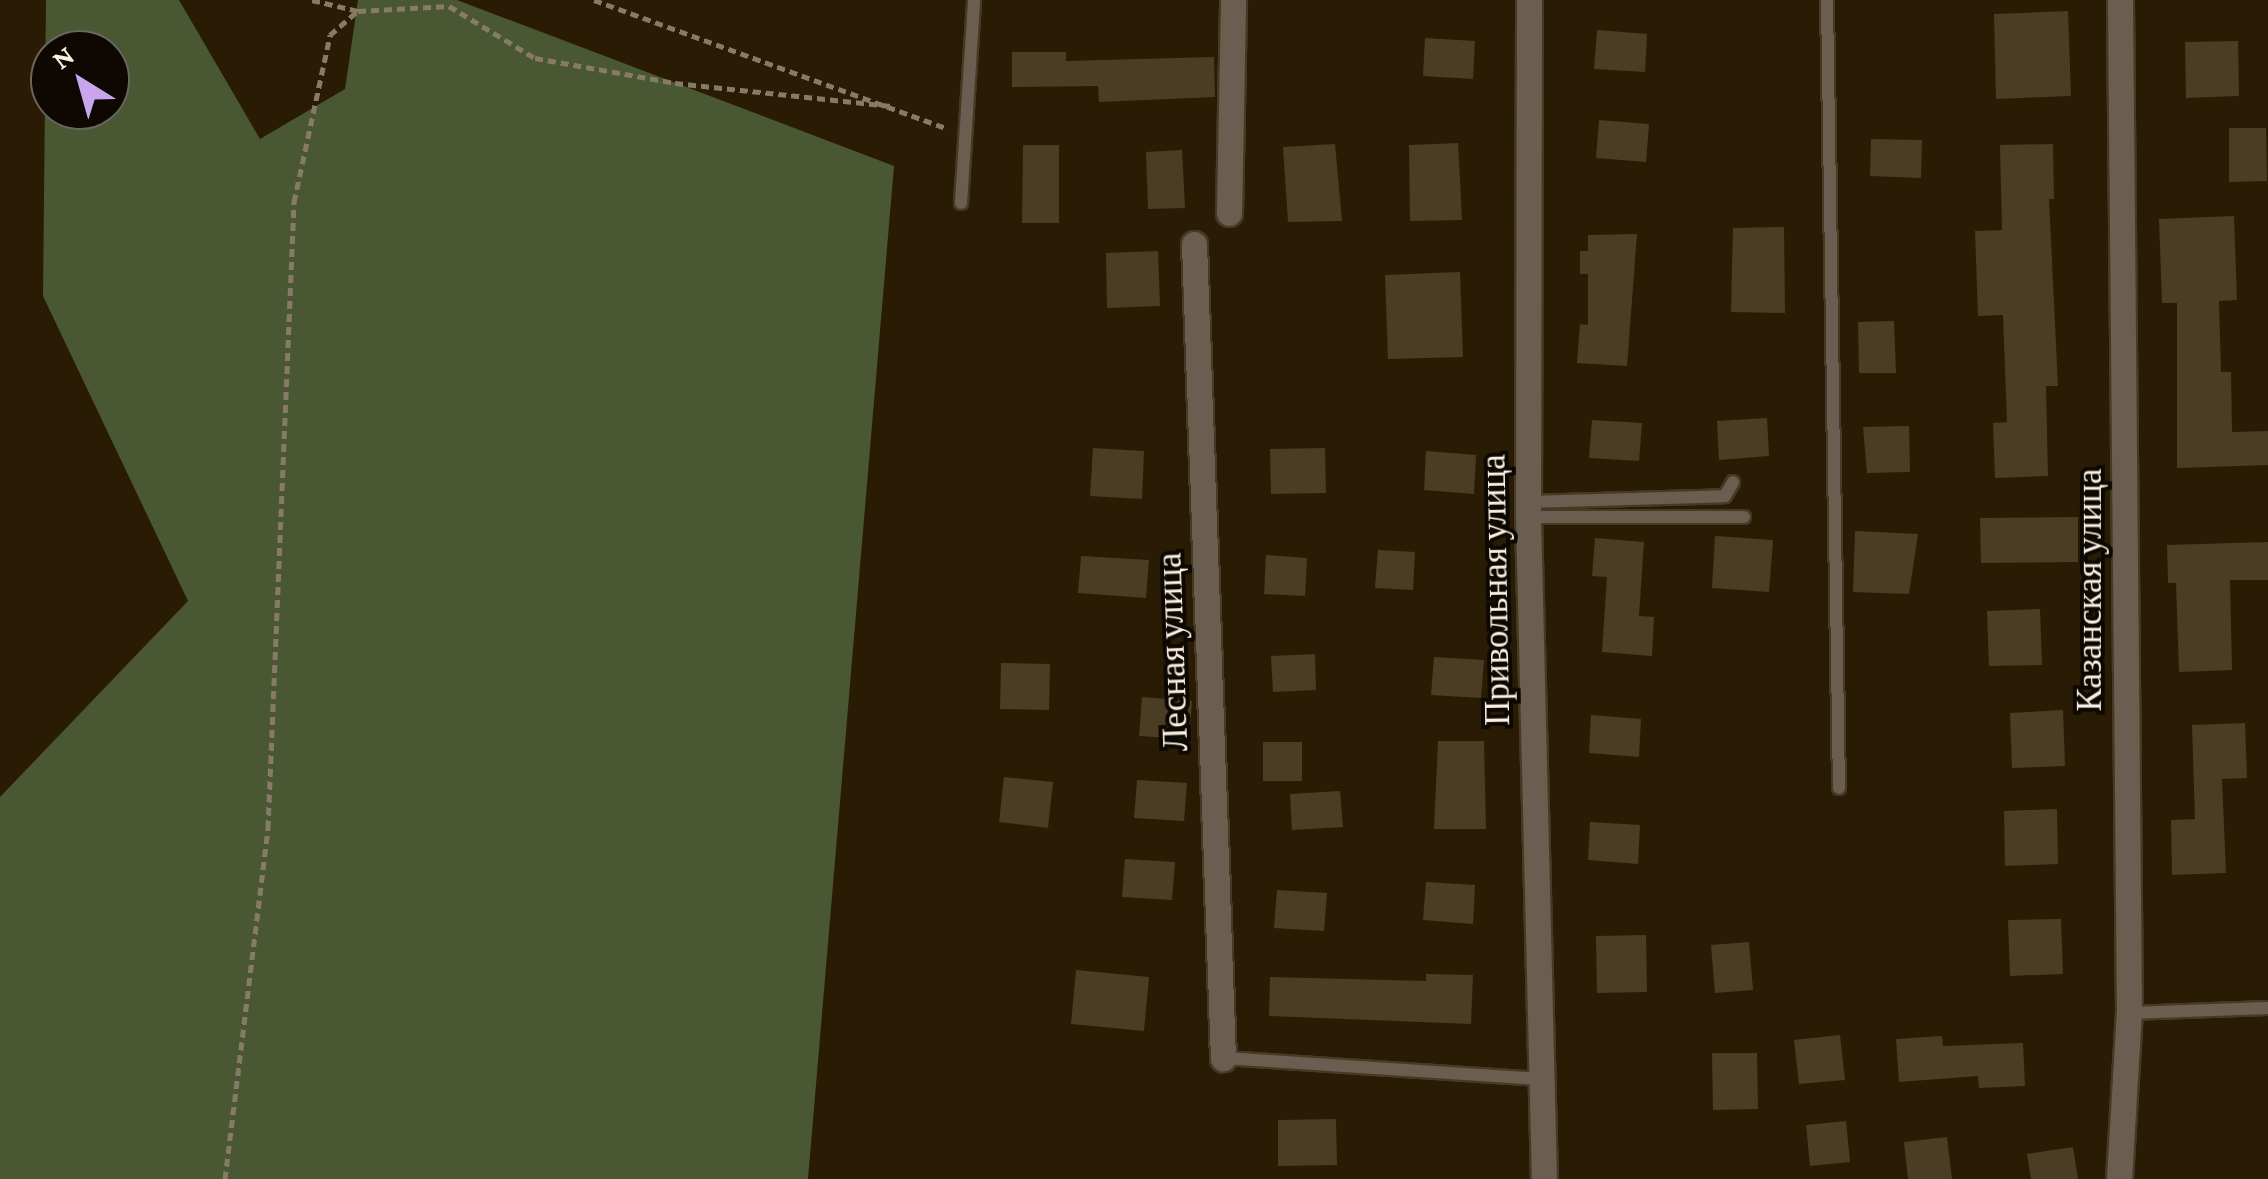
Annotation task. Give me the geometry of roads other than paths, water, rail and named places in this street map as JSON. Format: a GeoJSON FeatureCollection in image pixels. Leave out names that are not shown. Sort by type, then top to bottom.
{"type":"FeatureCollection","features":[{"type":"Feature","properties":{"kind":"street"},"geometry":{"type":"LineString","coordinates":[[1229,214],[1233,0]]}},
{"type":"Feature","properties":{"kind":"street","name":"Привольная улица"},"geometry":{"type":"LineString","coordinates":[[1528,0],[1528,510],[1544,1179]]}},
{"type":"Feature","properties":{"kind":"street","name":"Казанская улица"},"geometry":{"type":"LineString","coordinates":[[2119,1179],[2129,1013],[2120,0]]}},
{"type":"Feature","properties":{"kind":"street","name":"Лесная улица"},"geometry":{"type":"LineString","coordinates":[[1194,244],[1223,1058]]}},
{"type":"Feature","properties":{"kind":"lane"},"geometry":{"type":"LineString","coordinates":[[962,204],[974,0]]}},
{"type":"Feature","properties":{"kind":"lane"},"geometry":{"type":"LineString","coordinates":[[1827,0],[1839,788]]}},
{"type":"Feature","properties":{"kind":"lane"},"geometry":{"type":"LineString","coordinates":[[1528,510],[1726,496],[1734,482]]}},
{"type":"Feature","properties":{"kind":"lane"},"geometry":{"type":"LineString","coordinates":[[1528,510],[1744,516]]}},
{"type":"Feature","properties":{"kind":"lane"},"geometry":{"type":"LineString","coordinates":[[2129,1013],[2268,1008]]}},
{"type":"Feature","properties":{"kind":"lane"},"geometry":{"type":"LineString","coordinates":[[1223,1058],[1541,1079]]}}]}
